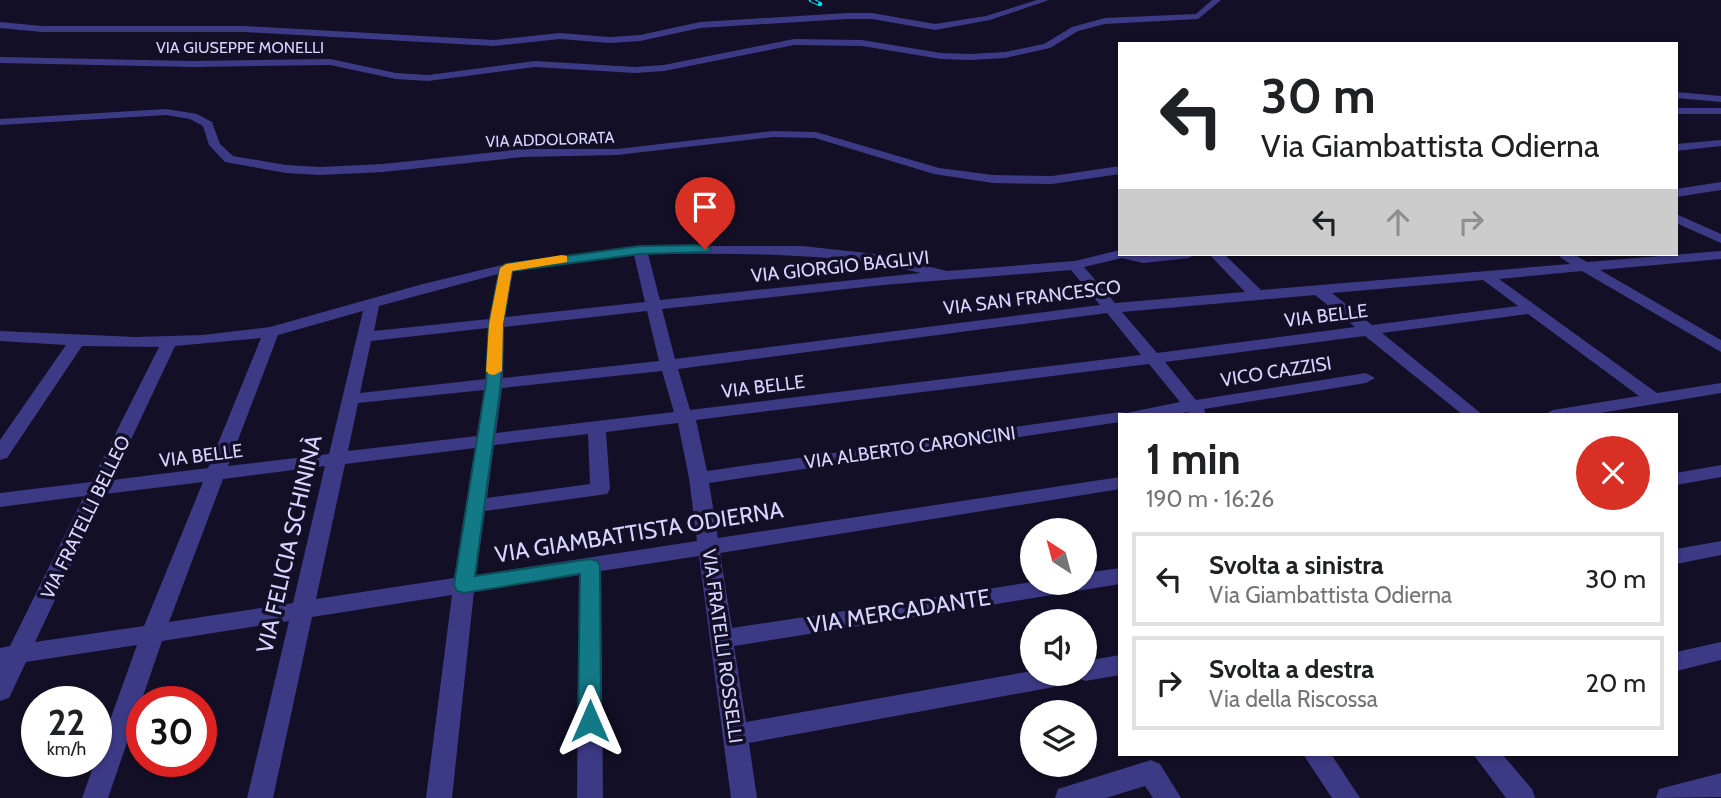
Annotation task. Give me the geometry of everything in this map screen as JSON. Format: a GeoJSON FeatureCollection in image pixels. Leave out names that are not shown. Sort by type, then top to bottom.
{"type":"FeatureCollection","features":[{"type":"Feature","properties":{"kind":"street"},"geometry":{"type":"LineString","coordinates":[[0,24],[43,29],[244,29],[494,43],[560,36],[610,40],[640,38],[701,25],[847,16],[872,16],[935,27],[986,19],[1045,0]]}},
{"type":"Feature","properties":{"kind":"street","name":"VIA GIUSEPPE MONELLI"},"geometry":{"type":"LineString","coordinates":[[0,61],[181,64],[330,62],[396,76],[428,78],[535,64],[635,70],[664,68],[794,42],[862,43],[941,56],[970,57],[1028,51],[1047,46],[1075,29],[1105,21],[1198,16],[1217,0]]}},
{"type":"Feature","properties":{"kind":"street"},"geometry":{"type":"LineString","coordinates":[[1678,95],[1721,99]]}},
{"type":"Feature","properties":{"kind":"street"},"geometry":{"type":"LineString","coordinates":[[1678,111],[1721,111]]}},
{"type":"Feature","properties":{"kind":"street","name":"VIA ADDOLORATA"},"geometry":{"type":"LineString","coordinates":[[0,122],[166,112],[193,116],[208,124],[215,145],[229,159],[275,168],[320,171],[383,169],[523,153],[617,152],[773,134],[816,135],[938,171],[993,179],[1052,180],[1118,170]]}},
{"type":"Feature","properties":{"kind":"street"},"geometry":{"type":"LineString","coordinates":[[1678,121],[1696,119]]}},
{"type":"Feature","properties":{"kind":"street"},"geometry":{"type":"LineString","coordinates":[[1678,148],[1721,143]]}},
{"type":"Feature","properties":{"kind":"street"},"geometry":{"type":"LineString","coordinates":[[1678,193],[1721,187]]}},
{"type":"Feature","properties":{"kind":"street"},"geometry":{"type":"LineString","coordinates":[[1678,219],[1721,239]]}},
{"type":"Feature","properties":{"kind":"street"},"geometry":{"type":"LineString","coordinates":[[0,337],[76,343],[169,342],[271,332],[506,268],[640,250],[802,250],[876,258],[945,275]]}},
{"type":"Feature","properties":{"kind":"street","name":"VIA FRATELLI ROSSELLI"},"geometry":{"type":"LineString","coordinates":[[640,250],[679,407],[686,417],[699,478],[744,798]]}},
{"type":"Feature","properties":{"kind":"street","name":"VIA GIORGIO BAGLIVI"},"geometry":{"type":"LineString","coordinates":[[364,337],[945,275],[1075,265],[1118,255]]}},
{"type":"Feature","properties":{"kind":"street","name":"VIA SAN FRANCESCO"},"geometry":{"type":"LineString","coordinates":[[350,400],[668,365],[1111,308],[1721,255]]}},
{"type":"Feature","properties":{"kind":"street","name":"VIA GIORGIO BAGLIVI"},"geometry":{"type":"LineString","coordinates":[[1130,256],[1143,259],[1171,256]]}},
{"type":"Feature","properties":{"kind":"street"},"geometry":{"type":"LineString","coordinates":[[1218,256],[1256,294]]}},
{"type":"Feature","properties":{"kind":"street"},"geometry":{"type":"LineString","coordinates":[[1566,256],[1721,347]]}},
{"type":"Feature","properties":{"kind":"street"},"geometry":{"type":"LineString","coordinates":[[1075,265],[1196,411]]}},
{"type":"Feature","properties":{"kind":"street"},"geometry":{"type":"LineString","coordinates":[[439,798],[464,585],[494,383],[496,324],[506,268]]}},
{"type":"Feature","properties":{"kind":"street"},"geometry":{"type":"LineString","coordinates":[[1485,275],[1654,399]]}},
{"type":"Feature","properties":{"kind":"street"},"geometry":{"type":"LineString","coordinates":[[1317,289],[1472,413]]}},
{"type":"Feature","properties":{"kind":"street","name":"VIA FELICIA SCHININÀ"},"geometry":{"type":"LineString","coordinates":[[260,798],[300,611],[373,303]]}},
{"type":"Feature","properties":{"kind":"street","name":"VIA BELLE"},"geometry":{"type":"LineString","coordinates":[[0,500],[1152,359],[1531,309]]}},
{"type":"Feature","properties":{"kind":"street"},"geometry":{"type":"LineString","coordinates":[[95,798],[153,633],[271,332]]}},
{"type":"Feature","properties":{"kind":"street","name":"VIA FRATELLI BELLEO"},"geometry":{"type":"LineString","coordinates":[[0,691],[9,656],[99,489],[169,342]]}},
{"type":"Feature","properties":{"kind":"street"},"geometry":{"type":"LineString","coordinates":[[0,454],[76,343]]}},
{"type":"Feature","properties":{"kind":"street","name":"VICO CAZZISI"},"geometry":{"type":"LineString","coordinates":[[1196,411],[1366,378]]}},
{"type":"Feature","properties":{"kind":"street"},"geometry":{"type":"LineString","coordinates":[[1566,413],[1721,388]]}},
{"type":"Feature","properties":{"kind":"street"},"geometry":{"type":"LineString","coordinates":[[1165,413],[1196,411]]}},
{"type":"Feature","properties":{"kind":"street","name":"VIA ALBERTO CARONCINI"},"geometry":{"type":"LineString","coordinates":[[699,478],[1118,417]]}},
{"type":"Feature","properties":{"kind":"street"},"geometry":{"type":"LineString","coordinates":[[476,506],[600,489],[597,428]]}},
{"type":"Feature","properties":{"kind":"street"},"geometry":{"type":"LineString","coordinates":[[1678,479],[1721,471]]}},
{"type":"Feature","properties":{"kind":"street","name":"VIA GIAMBATTISTA ODIERNA"},"geometry":{"type":"LineString","coordinates":[[9,656],[1118,483]]}},
{"type":"Feature","properties":{"kind":"street"},"geometry":{"type":"LineString","coordinates":[[1678,557],[1721,548]]}},
{"type":"Feature","properties":{"kind":"street"},"geometry":{"type":"LineString","coordinates":[[590,566],[590,798]]}},
{"type":"Feature","properties":{"kind":"street"},"geometry":{"type":"LineString","coordinates":[[1097,579],[1118,576]]}},
{"type":"Feature","properties":{"kind":"street","name":"VIA MERCADANTE"},"geometry":{"type":"LineString","coordinates":[[722,639],[1020,592]]}},
{"type":"Feature","properties":{"kind":"street"},"geometry":{"type":"LineString","coordinates":[[1678,662],[1721,651]]}},
{"type":"Feature","properties":{"kind":"street"},"geometry":{"type":"LineString","coordinates":[[1097,669],[1118,665]]}},
{"type":"Feature","properties":{"kind":"street"},"geometry":{"type":"LineString","coordinates":[[735,735],[1020,683]]}},
{"type":"Feature","properties":{"kind":"street"},"geometry":{"type":"LineString","coordinates":[[1317,756],[1347,798]]}},
{"type":"Feature","properties":{"kind":"street"},"geometry":{"type":"LineString","coordinates":[[1488,756],[1522,798]]}},
{"type":"Feature","properties":{"kind":"street"},"geometry":{"type":"LineString","coordinates":[[1068,798],[1151,772],[1168,798]]}},
{"type":"Feature","properties":{"kind":"street"},"geometry":{"type":"LineString","coordinates":[[1669,798],[1721,785]]}},
{"type":"Feature","properties":{"kind":"railway"},"geometry":{"type":"LineString","coordinates":[[811,0],[820,4]]}},
{"type":"Feature","properties":{"kind":"slow traffic"},"geometry":{"type":"LineString","coordinates":[[494,371],[496,324],[506,268],[562,259]]}},
{"type":"Feature","properties":{"kind":"route"},"geometry":{"type":"LineString","coordinates":[[590,721],[590,566],[464,585],[494,383],[496,324],[506,268],[640,250],[705,249]]}}]}
